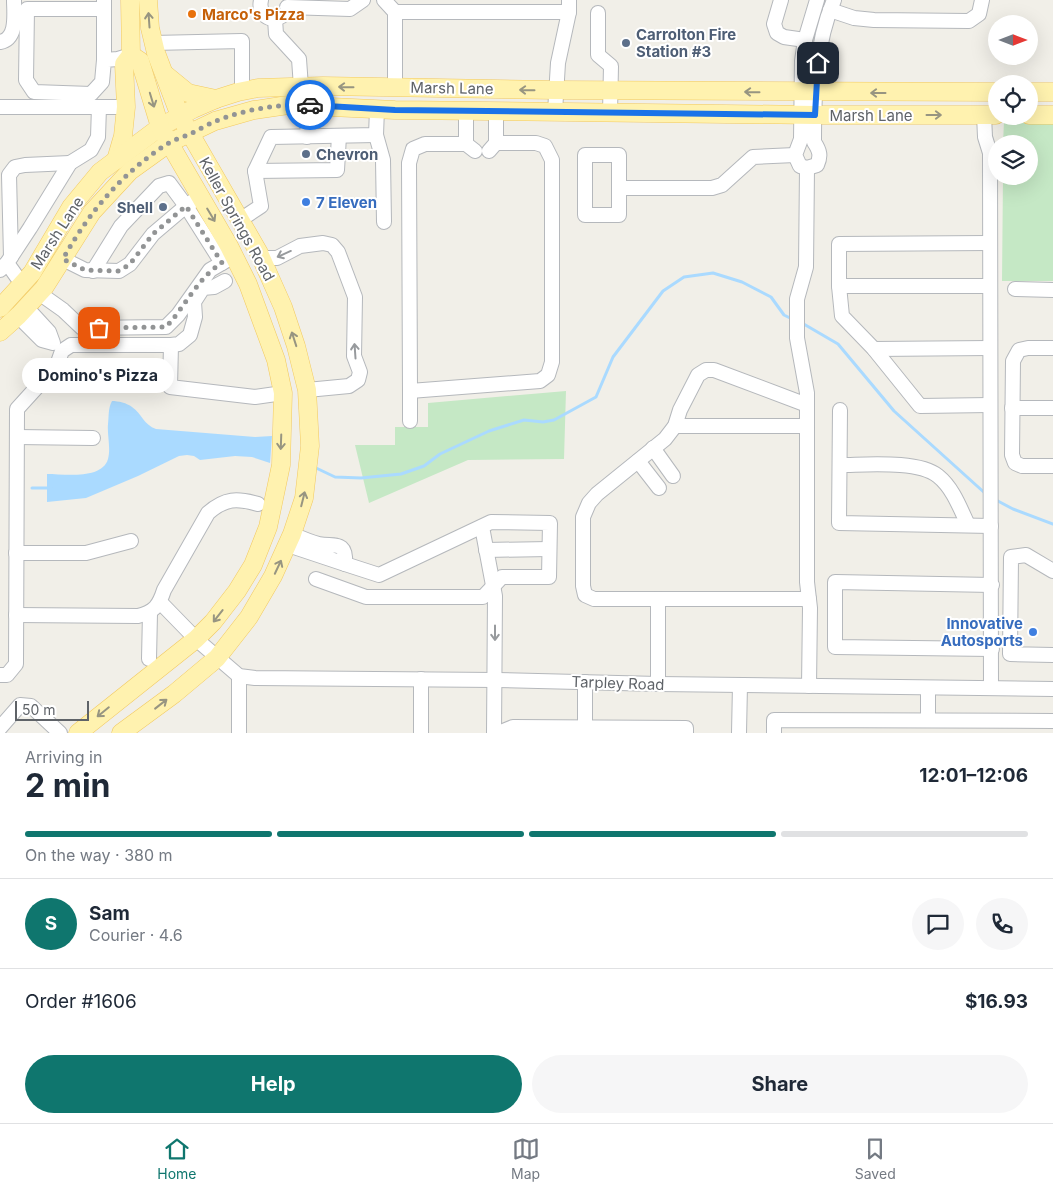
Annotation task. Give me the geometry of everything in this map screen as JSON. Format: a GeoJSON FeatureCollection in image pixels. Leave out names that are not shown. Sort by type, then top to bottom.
{"type":"FeatureCollection","features":[{"type":"Feature","properties":{"kind":"main road"},"geometry":{"type":"LineString","coordinates":[[116,160],[123,136],[126,108],[124,64],[131,55],[130,0]]}},
{"type":"Feature","properties":{"kind":"main road","name":"Keller Springs Road"},"geometry":{"type":"LineString","coordinates":[[121,733],[174,694],[217,658],[249,617],[273,576],[290,540],[304,498],[310,446],[307,390],[296,346],[285,315],[262,258],[180,116],[153,43],[148,0]]}},
{"type":"Feature","properties":{"kind":"main road","name":"Keller Springs Road"},"geometry":{"type":"LineString","coordinates":[[78,733],[196,639],[213,622],[237,591],[253,565],[268,526],[281,465],[283,393],[273,351],[248,284],[228,259],[193,202],[169,143],[160,127],[140,61],[131,55]]}},
{"type":"Feature","properties":{"kind":"main road"},"geometry":{"type":"LineString","coordinates":[[165,75],[188,93],[216,98]]}},
{"type":"Feature","properties":{"kind":"main road","name":"Marsh Lane"},"geometry":{"type":"LineString","coordinates":[[0,308],[22,284],[43,256],[71,207],[100,172],[160,127],[216,98],[242,91],[258,88],[395,87],[808,93],[988,92]]}},
{"type":"Feature","properties":{"kind":"main road"},"geometry":{"type":"LineString","coordinates":[[1038,92],[1053,92]]}},
{"type":"Feature","properties":{"kind":"main road","name":"Marsh Lane"},"geometry":{"type":"LineString","coordinates":[[0,332],[40,293],[92,212],[130,171],[169,143],[215,121],[254,110],[288,105],[309,105],[496,112],[988,115]]}},
{"type":"Feature","properties":{"kind":"main road"},"geometry":{"type":"LineString","coordinates":[[1038,115],[1053,115]]}},
{"type":"Feature","properties":{"kind":"main road"},"geometry":{"type":"LineString","coordinates":[[52,239],[65,255]]}},
{"type":"Feature","properties":{"kind":"main road"},"geometry":{"type":"LineString","coordinates":[[283,393],[307,390]]}},
{"type":"Feature","properties":{"kind":"street"},"geometry":{"type":"LineString","coordinates":[[0,42],[10,37],[14,24],[14,0]]}},
{"type":"Feature","properties":{"kind":"street"},"geometry":{"type":"LineString","coordinates":[[261,0],[260,5],[263,14],[270,19],[283,15],[287,4],[350,8],[363,0]]}},
{"type":"Feature","properties":{"kind":"street"},"geometry":{"type":"LineString","coordinates":[[384,0],[395,12],[395,87]]}},
{"type":"Feature","properties":{"kind":"street"},"geometry":{"type":"LineString","coordinates":[[781,0],[774,24],[777,33],[784,37],[805,40]]}},
{"type":"Feature","properties":{"kind":"street"},"geometry":{"type":"LineString","coordinates":[[808,115],[795,155],[800,166],[806,168],[816,165],[820,158],[808,115],[808,93],[802,61],[805,40],[817,0]]}},
{"type":"Feature","properties":{"kind":"street"},"geometry":{"type":"LineString","coordinates":[[808,93],[832,5],[854,18],[969,22],[979,14],[982,0]]}},
{"type":"Feature","properties":{"kind":"street"},"geometry":{"type":"LineString","coordinates":[[104,5],[104,60],[102,82],[91,94],[34,92],[26,80],[27,9],[104,5]]}},
{"type":"Feature","properties":{"kind":"street"},"geometry":{"type":"LineString","coordinates":[[395,12],[444,6],[569,6],[558,62],[555,112]]}},
{"type":"Feature","properties":{"kind":"street"},"geometry":{"type":"LineString","coordinates":[[598,13],[598,55],[611,66],[610,113]]}},
{"type":"Feature","properties":{"kind":"street"},"geometry":{"type":"LineString","coordinates":[[275,19],[276,34],[299,58],[301,87]]}},
{"type":"Feature","properties":{"kind":"street"},"geometry":{"type":"LineString","coordinates":[[153,43],[242,41],[242,91]]}},
{"type":"Feature","properties":{"kind":"street"},"geometry":{"type":"LineString","coordinates":[[104,60],[118,59],[131,55]]}},
{"type":"Feature","properties":{"kind":"street"},"geometry":{"type":"LineString","coordinates":[[307,137],[309,105]]}},
{"type":"Feature","properties":{"kind":"street"},"geometry":{"type":"LineString","coordinates":[[0,107],[126,108]]}},
{"type":"Feature","properties":{"kind":"street"},"geometry":{"type":"LineString","coordinates":[[6,263],[70,163],[90,150],[98,137],[99,108]]}},
{"type":"Feature","properties":{"kind":"street"},"geometry":{"type":"LineString","coordinates":[[377,109],[376,136],[383,160],[384,222]]}},
{"type":"Feature","properties":{"kind":"street"},"geometry":{"type":"LineString","coordinates":[[410,421],[409,162],[413,149],[425,144],[470,147],[466,111]]}},
{"type":"Feature","properties":{"kind":"street"},"geometry":{"type":"LineString","coordinates":[[410,391],[540,381],[548,375],[552,362],[552,160],[545,146],[536,143],[493,147],[496,112]]}},
{"type":"Feature","properties":{"kind":"street"},"geometry":{"type":"LineString","coordinates":[[988,122],[984,137],[990,153],[991,688]]}},
{"type":"Feature","properties":{"kind":"street"},"geometry":{"type":"LineString","coordinates":[[256,171],[337,170],[339,136]]}},
{"type":"Feature","properties":{"kind":"street"},"geometry":{"type":"LineString","coordinates":[[240,220],[261,206],[256,171],[271,137],[376,136]]}},
{"type":"Feature","properties":{"kind":"street"},"geometry":{"type":"LineString","coordinates":[[84,154],[100,172]]}},
{"type":"Feature","properties":{"kind":"street"},"geometry":{"type":"LineString","coordinates":[[585,155],[619,155],[619,188],[619,215],[585,215],[585,155]]}},
{"type":"Feature","properties":{"kind":"street"},"geometry":{"type":"LineString","coordinates":[[619,188],[712,188],[722,185],[753,158],[795,155]]}},
{"type":"Feature","properties":{"kind":"street"},"geometry":{"type":"LineString","coordinates":[[22,284],[6,263],[9,175],[14,167],[70,163]]}},
{"type":"Feature","properties":{"kind":"street"},"geometry":{"type":"LineString","coordinates":[[806,168],[806,267],[797,299],[797,338],[806,392],[806,582],[809,599],[809,686]]}},
{"type":"Feature","properties":{"kind":"street"},"geometry":{"type":"LineString","coordinates":[[65,255],[85,270],[94,271],[119,271],[130,264],[153,234],[193,202],[169,183],[159,186],[121,226],[94,271]]}},
{"type":"Feature","properties":{"kind":"street"},"geometry":{"type":"LineString","coordinates":[[30,228],[52,239]]}},
{"type":"Feature","properties":{"kind":"street"},"geometry":{"type":"LineString","coordinates":[[262,258],[277,258],[300,246],[323,243],[332,245],[338,252],[355,298],[354,356],[360,372],[358,380],[349,386],[307,390]]}},
{"type":"Feature","properties":{"kind":"street"},"geometry":{"type":"LineString","coordinates":[[989,244],[839,244],[839,286],[842,316],[874,349],[920,406],[990,405]]}},
{"type":"Feature","properties":{"kind":"street"},"geometry":{"type":"LineString","coordinates":[[40,293],[63,310],[82,328],[166,327],[178,315],[210,270],[228,259]]}},
{"type":"Feature","properties":{"kind":"street"},"geometry":{"type":"LineString","coordinates":[[58,347],[71,345],[179,344],[190,335],[195,317],[194,302],[203,288],[214,287],[225,281]]}},
{"type":"Feature","properties":{"kind":"street"},"geometry":{"type":"LineString","coordinates":[[839,286],[989,286]]}},
{"type":"Feature","properties":{"kind":"street"},"geometry":{"type":"LineString","coordinates":[[1015,289],[1053,290]]}},
{"type":"Feature","properties":{"kind":"street"},"geometry":{"type":"LineString","coordinates":[[0,675],[7,675],[16,664],[17,409],[57,365],[58,347],[49,332],[22,312]]}},
{"type":"Feature","properties":{"kind":"street"},"geometry":{"type":"LineString","coordinates":[[171,345],[170,387],[255,397],[283,393]]}},
{"type":"Feature","properties":{"kind":"street"},"geometry":{"type":"LineString","coordinates":[[874,349],[990,348]]}},
{"type":"Feature","properties":{"kind":"street"},"geometry":{"type":"LineString","coordinates":[[1053,348],[1019,350],[1013,361],[1012,408],[1012,454],[1014,463],[1022,466],[1053,466]]}},
{"type":"Feature","properties":{"kind":"street"},"geometry":{"type":"LineString","coordinates":[[806,405],[714,370],[706,370],[698,374],[680,410],[675,426],[665,439],[597,494],[589,503],[583,518],[583,586],[585,594],[594,599],[809,599]]}},
{"type":"Feature","properties":{"kind":"street"},"geometry":{"type":"LineString","coordinates":[[1012,408],[1053,408]]}},
{"type":"Feature","properties":{"kind":"street"},"geometry":{"type":"LineString","coordinates":[[840,410],[839,522],[991,526]]}},
{"type":"Feature","properties":{"kind":"street"},"geometry":{"type":"LineString","coordinates":[[675,426],[806,426]]}},
{"type":"Feature","properties":{"kind":"street"},"geometry":{"type":"LineString","coordinates":[[16,438],[93,438]]}},
{"type":"Feature","properties":{"kind":"street"},"geometry":{"type":"LineString","coordinates":[[653,448],[673,476]]}},
{"type":"Feature","properties":{"kind":"street"},"geometry":{"type":"LineString","coordinates":[[638,460],[658,488]]}},
{"type":"Feature","properties":{"kind":"street"},"geometry":{"type":"LineString","coordinates":[[840,464],[914,465],[938,476],[956,499],[968,525]]}},
{"type":"Feature","properties":{"kind":"street"},"geometry":{"type":"LineString","coordinates":[[16,615],[138,616],[150,613],[160,602],[164,590],[208,513],[218,504],[234,500],[258,504]]}},
{"type":"Feature","properties":{"kind":"street"},"geometry":{"type":"LineString","coordinates":[[290,540],[345,564],[379,575],[491,522],[550,523],[549,578],[502,577],[484,597],[366,597],[316,579]]}},
{"type":"Feature","properties":{"kind":"street"},"geometry":{"type":"LineString","coordinates":[[482,527],[495,596],[496,680],[494,732],[501,732],[513,727],[585,730],[686,728],[686,733]]}},
{"type":"Feature","properties":{"kind":"street"},"geometry":{"type":"LineString","coordinates":[[16,553],[86,553],[131,542]]}},
{"type":"Feature","properties":{"kind":"street"},"geometry":{"type":"LineString","coordinates":[[486,550],[549,550]]}},
{"type":"Feature","properties":{"kind":"street"},"geometry":{"type":"LineString","coordinates":[[1053,571],[1026,555],[1011,557],[1010,654],[1053,655]]}},
{"type":"Feature","properties":{"kind":"street"},"geometry":{"type":"LineString","coordinates":[[379,575],[386,597]]}},
{"type":"Feature","properties":{"kind":"street"},"geometry":{"type":"LineString","coordinates":[[992,585],[835,582],[835,647],[992,649]]}},
{"type":"Feature","properties":{"kind":"street"},"geometry":{"type":"LineString","coordinates":[[658,599],[658,684]]}},
{"type":"Feature","properties":{"kind":"street"},"geometry":{"type":"LineString","coordinates":[[160,602],[196,639],[239,676],[239,733]]}},
{"type":"Feature","properties":{"kind":"street"},"geometry":{"type":"LineString","coordinates":[[149,659],[150,613]]}},
{"type":"Feature","properties":{"kind":"street","name":"Tarpley Road"},"geometry":{"type":"LineString","coordinates":[[239,676],[256,678],[496,680],[740,686],[1053,689]]}},
{"type":"Feature","properties":{"kind":"street"},"geometry":{"type":"LineString","coordinates":[[420,733],[421,679]]}},
{"type":"Feature","properties":{"kind":"street"},"geometry":{"type":"LineString","coordinates":[[585,682],[585,730]]}},
{"type":"Feature","properties":{"kind":"street"},"geometry":{"type":"LineString","coordinates":[[739,733],[740,686]]}},
{"type":"Feature","properties":{"kind":"street"},"geometry":{"type":"LineString","coordinates":[[928,688],[928,720]]}},
{"type":"Feature","properties":{"kind":"street"},"geometry":{"type":"LineString","coordinates":[[0,728],[20,705],[31,706],[60,733]]}},
{"type":"Feature","properties":{"kind":"street"},"geometry":{"type":"LineString","coordinates":[[774,733],[774,720],[1053,721]]}},
{"type":"Feature","properties":{"kind":"green space"},"geometry":{"type":"Polygon","coordinates":[[[1038,121],[1053,121],[1053,281],[1002,281],[1003,185],[1038,185],[1038,135],[1003,135],[1004,125],[1038,125],[1038,121]]]}},
{"type":"Feature","properties":{"kind":"green space"},"geometry":{"type":"Polygon","coordinates":[[[566,391],[564,459],[468,460],[369,503],[355,445],[395,445],[395,427],[428,427],[428,403],[566,391]]]}},
{"type":"Feature","properties":{"kind":"water"},"geometry":{"type":"Polygon","coordinates":[[[112,401],[122,402],[130,406],[149,425],[156,429],[255,437],[272,436],[270,463],[252,457],[235,456],[200,460],[194,456],[179,456],[86,498],[47,502],[47,474],[72,475],[91,473],[104,466],[109,455],[108,424],[109,409],[112,401]]]}},
{"type":"Feature","properties":{"kind":"waterway"},"geometry":{"type":"LineString","coordinates":[[314,467],[335,477],[361,478],[401,474],[424,466],[440,454],[489,431],[524,420],[543,422],[554,420],[596,397],[613,357],[663,291],[684,277],[713,273],[742,282],[771,297],[784,315],[792,319]]}},
{"type":"Feature","properties":{"kind":"waterway"},"geometry":{"type":"LineString","coordinates":[[802,323],[838,344],[894,411],[987,495]]}},
{"type":"Feature","properties":{"kind":"waterway"},"geometry":{"type":"LineString","coordinates":[[32,488],[51,488]]}},
{"type":"Feature","properties":{"kind":"waterway"},"geometry":{"type":"LineString","coordinates":[[996,500],[1013,509],[1053,524]]}},
{"type":"Feature","properties":{"kind":"way so far"},"geometry":{"type":"LineString","coordinates":[[99,328],[166,327],[178,315],[210,270],[222,263],[186,206],[153,234],[130,264],[119,271],[85,270],[63,259],[92,212],[108,193],[130,171],[169,143],[215,121],[271,107],[310,105]]}},
{"type":"Feature","properties":{"kind":"place","name":"Marco's Pizza"},"geometry":{"type":"Point","coordinates":[192,14]}},
{"type":"Feature","properties":{"kind":"place","name":"Carrolton Fire Station #3"},"geometry":{"type":"Point","coordinates":[626,43]}},
{"type":"Feature","properties":{"kind":"place","name":"Chevron"},"geometry":{"type":"Point","coordinates":[306,154]}},
{"type":"Feature","properties":{"kind":"place","name":"7 Eleven"},"geometry":{"type":"Point","coordinates":[306,202]}},
{"type":"Feature","properties":{"kind":"place","name":"Shell"},"geometry":{"type":"Point","coordinates":[163,207]}},
{"type":"Feature","properties":{"kind":"place","name":"Domino's Pizza"},"geometry":{"type":"Point","coordinates":[99,328]}},
{"type":"Feature","properties":{"kind":"place","name":"Innovative Autosports"},"geometry":{"type":"Point","coordinates":[1033,632]}},
{"type":"Feature","properties":{"kind":"route"},"geometry":{"type":"LineString","coordinates":[[310,105],[395,110],[815,115],[818,63]]}}]}
